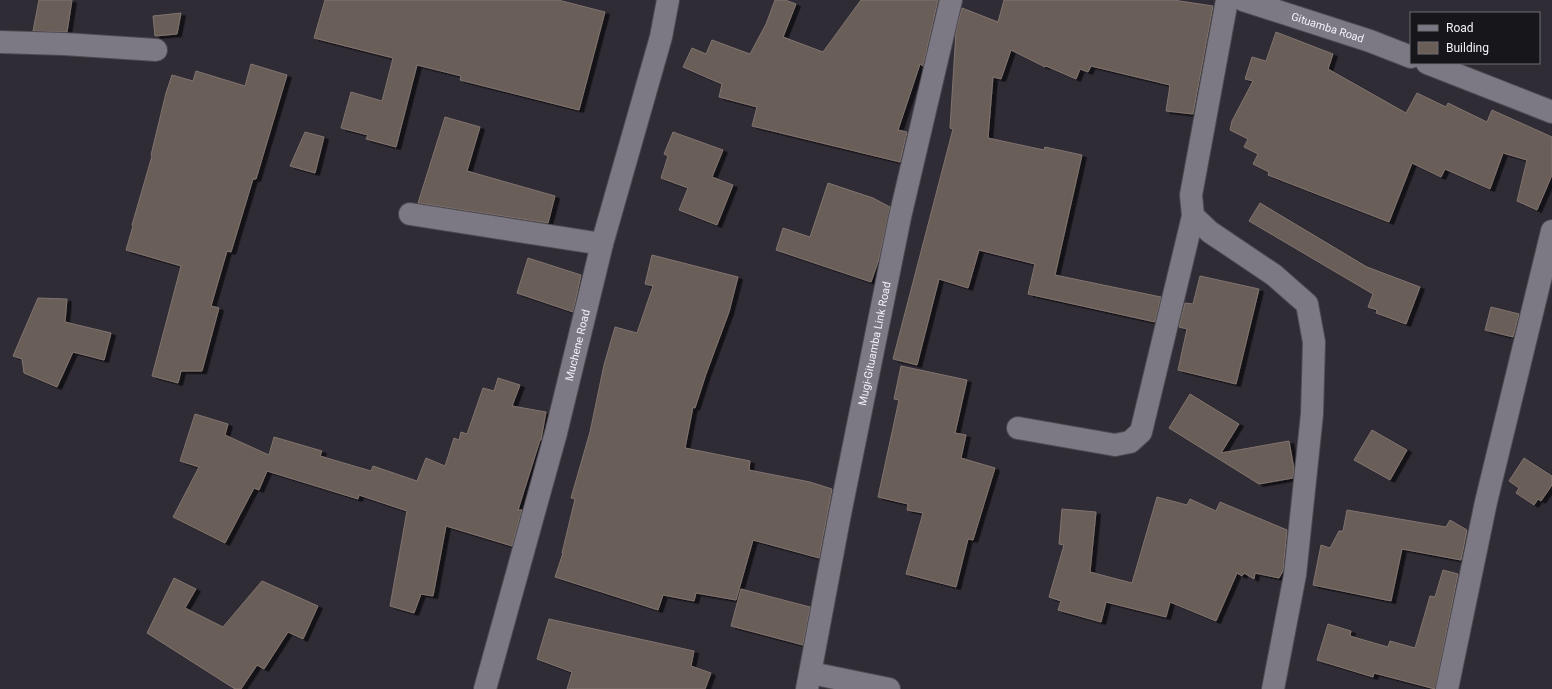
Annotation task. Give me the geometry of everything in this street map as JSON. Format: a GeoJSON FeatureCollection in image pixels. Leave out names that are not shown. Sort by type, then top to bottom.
{"type":"FeatureCollection","features":[{"type":"Feature","properties":{"kind":"street","name":"Muchene Road"},"geometry":{"type":"LineString","coordinates":[[485,689],[556,433],[602,244],[661,37],[668,0]]}},
{"type":"Feature","properties":{"kind":"street","name":"Mugi-Gituamba Link Road"},"geometry":{"type":"LineString","coordinates":[[809,681],[839,519],[900,218],[951,0]]}},
{"type":"Feature","properties":{"kind":"street"},"geometry":{"type":"LineString","coordinates":[[1018,428],[1115,445],[1130,442],[1141,432],[1193,216],[1190,195],[1227,0]]}},
{"type":"Feature","properties":{"kind":"street","name":"Gituamba Road"},"geometry":{"type":"LineString","coordinates":[[1243,0],[1370,41],[1410,57]]}},
{"type":"Feature","properties":{"kind":"street"},"geometry":{"type":"LineString","coordinates":[[0,42],[64,44],[156,50]]}},
{"type":"Feature","properties":{"kind":"street"},"geometry":{"type":"LineString","coordinates":[[1430,64],[1552,112]]}},
{"type":"Feature","properties":{"kind":"street"},"geometry":{"type":"LineString","coordinates":[[410,214],[602,244]]}},
{"type":"Feature","properties":{"kind":"street"},"geometry":{"type":"LineString","coordinates":[[1193,216],[1210,232],[1274,275],[1307,304],[1314,342],[1312,414],[1295,575],[1274,689]]}},
{"type":"Feature","properties":{"kind":"street"},"geometry":{"type":"LineString","coordinates":[[1447,689],[1486,502],[1552,231]]}},
{"type":"Feature","properties":{"kind":"street"},"geometry":{"type":"LineString","coordinates":[[809,681],[889,689]]}},
{"type":"Feature","properties":{"kind":"building"},"geometry":{"type":"Polygon","coordinates":[[[39,0],[72,0],[67,32],[33,31],[39,0]]]}},
{"type":"Feature","properties":{"kind":"building"},"geometry":{"type":"Polygon","coordinates":[[[325,0],[558,0],[605,12],[579,110],[460,80],[461,76],[417,65],[396,147],[366,139],[368,135],[341,128],[351,92],[382,101],[393,58],[314,38],[325,0]]]}},
{"type":"Feature","properties":{"kind":"building"},"geometry":{"type":"Polygon","coordinates":[[[775,0],[785,0],[796,4],[783,37],[823,52],[861,0],[938,0],[923,66],[920,64],[898,130],[907,132],[900,162],[752,126],[757,107],[719,97],[722,84],[683,67],[692,48],[706,54],[712,40],[750,54],[766,24],[775,0]]]}},
{"type":"Feature","properties":{"kind":"building"},"geometry":{"type":"Polygon","coordinates":[[[1004,0],[1173,0],[1213,6],[1193,114],[1166,111],[1170,85],[1091,66],[1088,72],[1080,69],[1076,79],[1046,66],[1045,67],[1011,50],[1001,79],[993,77],[988,138],[1044,150],[1045,147],[1082,155],[1055,275],[1161,297],[1155,322],[1028,294],[1035,264],[979,250],[968,288],[939,279],[917,365],[893,359],[953,129],[950,128],[956,31],[962,8],[998,22],[1004,0]]]}},
{"type":"Feature","properties":{"kind":"building"},"geometry":{"type":"Polygon","coordinates":[[[181,13],[177,34],[155,36],[153,16],[181,13]]]}},
{"type":"Feature","properties":{"kind":"building"},"geometry":{"type":"Polygon","coordinates":[[[1276,32],[1333,54],[1328,69],[1406,113],[1417,93],[1446,107],[1448,103],[1487,122],[1492,110],[1552,137],[1552,175],[1537,210],[1517,201],[1527,160],[1503,153],[1490,189],[1445,169],[1441,177],[1412,163],[1389,222],[1268,175],[1269,172],[1253,164],[1258,154],[1244,147],[1248,139],[1230,130],[1232,121],[1253,81],[1245,79],[1252,57],[1266,61],[1276,32]]]}},
{"type":"Feature","properties":{"kind":"building"},"geometry":{"type":"Polygon","coordinates":[[[251,64],[287,75],[256,179],[253,179],[231,252],[227,251],[211,306],[219,308],[202,371],[181,371],[178,383],[152,376],[181,266],[126,250],[152,156],[166,93],[172,75],[193,81],[196,71],[245,86],[251,64]]]}},
{"type":"Feature","properties":{"kind":"building"},"geometry":{"type":"Polygon","coordinates":[[[445,117],[480,127],[467,171],[555,196],[548,223],[418,203],[445,117]]]}},
{"type":"Feature","properties":{"kind":"building"},"geometry":{"type":"Polygon","coordinates":[[[305,132],[324,137],[315,173],[290,166],[305,132]]]}},
{"type":"Feature","properties":{"kind":"building"},"geometry":{"type":"Polygon","coordinates":[[[673,132],[723,150],[712,177],[733,185],[717,225],[679,210],[688,188],[661,178],[668,156],[664,154],[673,132]]]}},
{"type":"Feature","properties":{"kind":"building"},"geometry":{"type":"Polygon","coordinates":[[[828,183],[873,198],[890,207],[879,259],[871,282],[776,250],[783,228],[810,237],[828,183]]]}},
{"type":"Feature","properties":{"kind":"building"},"geometry":{"type":"Polygon","coordinates":[[[1260,203],[1367,267],[1420,287],[1406,324],[1376,313],[1377,310],[1368,307],[1373,294],[1249,221],[1260,203]]]}},
{"type":"Feature","properties":{"kind":"building"},"geometry":{"type":"Polygon","coordinates":[[[652,255],[738,277],[729,312],[695,408],[693,407],[685,448],[750,461],[749,470],[810,482],[832,489],[819,558],[753,540],[736,600],[696,593],[694,601],[663,595],[658,610],[555,577],[563,553],[575,499],[571,498],[590,432],[604,365],[615,327],[637,333],[653,286],[645,284],[652,255]]]}},
{"type":"Feature","properties":{"kind":"building"},"geometry":{"type":"Polygon","coordinates":[[[528,258],[581,275],[573,312],[517,293],[528,258]]]}},
{"type":"Feature","properties":{"kind":"building"},"geometry":{"type":"Polygon","coordinates":[[[1200,276],[1259,289],[1236,384],[1178,370],[1187,329],[1179,327],[1185,303],[1193,304],[1200,276]]]}},
{"type":"Feature","properties":{"kind":"building"},"geometry":{"type":"Polygon","coordinates":[[[38,298],[67,299],[65,322],[111,333],[104,360],[73,352],[57,387],[24,373],[22,359],[13,356],[38,298]]]}},
{"type":"Feature","properties":{"kind":"building"},"geometry":{"type":"Polygon","coordinates":[[[1491,307],[1519,314],[1513,337],[1485,330],[1491,307]]]}},
{"type":"Feature","properties":{"kind":"building"},"geometry":{"type":"Polygon","coordinates":[[[901,366],[967,380],[955,433],[966,435],[961,458],[995,468],[973,540],[968,539],[956,587],[906,574],[923,513],[907,510],[908,504],[878,497],[899,400],[894,399],[901,366]]]}},
{"type":"Feature","properties":{"kind":"building"},"geometry":{"type":"Polygon","coordinates":[[[498,378],[520,385],[512,406],[546,412],[541,440],[518,510],[522,510],[512,546],[446,526],[433,596],[421,594],[414,613],[390,606],[407,511],[359,495],[358,499],[267,471],[259,490],[254,488],[225,543],[173,517],[199,467],[180,461],[195,414],[228,424],[225,435],[269,455],[274,437],[322,451],[320,456],[371,471],[373,466],[417,481],[426,458],[445,466],[454,438],[459,440],[461,432],[467,434],[483,388],[494,391],[498,378]]]}},
{"type":"Feature","properties":{"kind":"building"},"geometry":{"type":"Polygon","coordinates":[[[1190,394],[1239,424],[1221,453],[1289,441],[1294,469],[1293,478],[1259,484],[1169,428],[1190,394]]]}},
{"type":"Feature","properties":{"kind":"building"},"geometry":{"type":"Polygon","coordinates":[[[1372,430],[1407,450],[1390,480],[1354,460],[1372,430]]]}},
{"type":"Feature","properties":{"kind":"building"},"geometry":{"type":"Polygon","coordinates":[[[1524,458],[1552,476],[1552,485],[1541,501],[1538,499],[1534,505],[1516,493],[1519,488],[1509,481],[1524,458]]]}},
{"type":"Feature","properties":{"kind":"building"},"geometry":{"type":"Polygon","coordinates":[[[1157,497],[1187,505],[1190,499],[1216,511],[1220,502],[1287,530],[1283,571],[1279,578],[1255,573],[1254,579],[1244,573],[1242,576],[1237,573],[1216,621],[1170,602],[1166,617],[1106,602],[1101,622],[1058,610],[1061,601],[1049,597],[1064,545],[1059,544],[1062,509],[1096,512],[1090,572],[1132,583],[1157,497]]]}},
{"type":"Feature","properties":{"kind":"building"},"geometry":{"type":"Polygon","coordinates":[[[1347,510],[1446,527],[1450,520],[1467,530],[1461,560],[1402,549],[1391,601],[1313,585],[1321,545],[1330,548],[1339,531],[1343,531],[1347,510]]]}},
{"type":"Feature","properties":{"kind":"building"},"geometry":{"type":"Polygon","coordinates":[[[1443,570],[1458,574],[1435,689],[1374,673],[1373,677],[1317,660],[1328,624],[1351,631],[1350,636],[1388,647],[1390,641],[1415,648],[1430,596],[1435,597],[1443,570]]]}},
{"type":"Feature","properties":{"kind":"building"},"geometry":{"type":"Polygon","coordinates":[[[174,578],[196,589],[185,608],[223,627],[262,581],[318,606],[303,639],[288,632],[264,669],[257,665],[241,689],[235,689],[147,633],[174,578]]]}},
{"type":"Feature","properties":{"kind":"building"},"geometry":{"type":"Polygon","coordinates":[[[741,589],[810,607],[803,645],[731,626],[741,589]]]}},
{"type":"Feature","properties":{"kind":"building"},"geometry":{"type":"Polygon","coordinates":[[[549,619],[694,651],[691,666],[711,673],[705,689],[567,689],[572,672],[537,659],[549,619]]]}}]}
